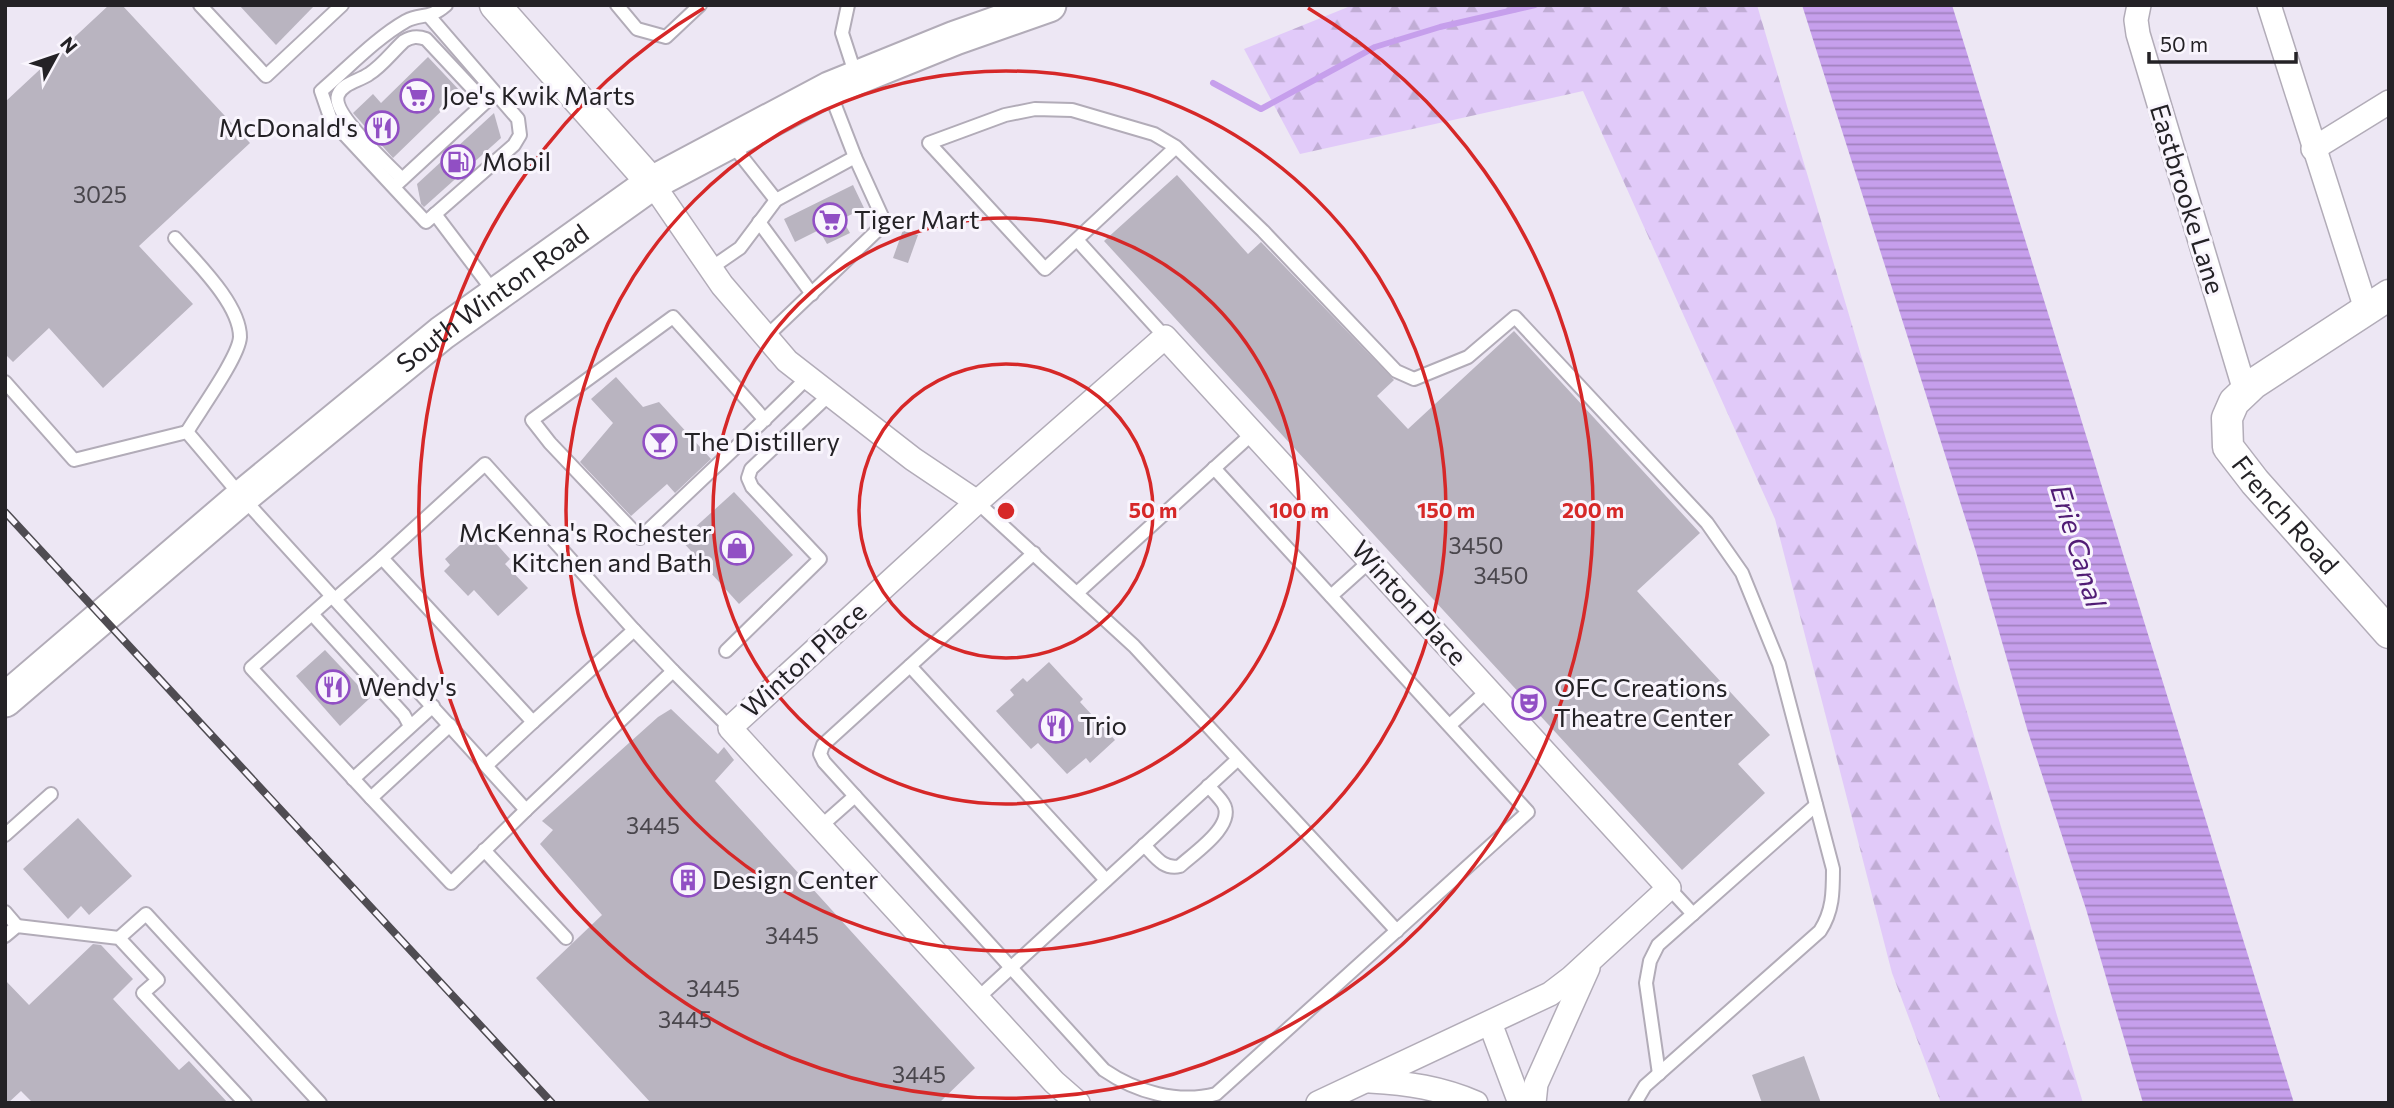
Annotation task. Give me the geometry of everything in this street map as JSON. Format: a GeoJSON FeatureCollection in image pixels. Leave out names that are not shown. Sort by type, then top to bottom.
{"type":"FeatureCollection","features":[{"type":"Feature","properties":{"kind":"main road","name":"South Winton Road"},"geometry":{"type":"LineString","coordinates":[[5,700],[242,497],[442,333],[652,183],[843,84],[955,38],[1049,5]]}},
{"type":"Feature","properties":{"kind":"street"},"geometry":{"type":"LineString","coordinates":[[495,5],[652,183],[711,268],[787,361],[913,460],[977,502]]}},
{"type":"Feature","properties":{"kind":"street","name":"Eastbrooke Lane"},"geometry":{"type":"LineString","coordinates":[[2139,5],[2136,20],[2138,34],[2245,391]]}},
{"type":"Feature","properties":{"kind":"street"},"geometry":{"type":"LineString","coordinates":[[2269,5],[2314,149],[2378,302]]}},
{"type":"Feature","properties":{"kind":"street"},"geometry":{"type":"LineString","coordinates":[[2314,149],[2389,102]]}},
{"type":"Feature","properties":{"kind":"street","name":"French Road"},"geometry":{"type":"LineString","coordinates":[[2378,302],[2300,354],[2272,369],[2234,402],[2227,418],[2228,447],[2255,482],[2389,633]]}},
{"type":"Feature","properties":{"kind":"street","name":"Winton Place"},"geometry":{"type":"LineString","coordinates":[[1077,1103],[1054,1082],[730,728],[977,502],[1165,337],[1669,888]]}},
{"type":"Feature","properties":{"kind":"street"},"geometry":{"type":"LineString","coordinates":[[1318,1103],[1550,995],[1669,888]]}},
{"type":"Feature","properties":{"kind":"street"},"geometry":{"type":"LineString","coordinates":[[1534,1103],[1536,1084],[1594,955]]}},
{"type":"Feature","properties":{"kind":"street"},"geometry":{"type":"LineString","coordinates":[[1490,1023],[1520,1103]]}},
{"type":"Feature","properties":{"kind":"street"},"geometry":{"type":"LineString","coordinates":[[1367,1081],[1410,1083],[1449,1091],[1476,1103]]}},
{"type":"Feature","properties":{"kind":"lane"},"geometry":{"type":"LineString","coordinates":[[200,5],[266,76],[342,5]]}},
{"type":"Feature","properties":{"kind":"lane"},"geometry":{"type":"LineString","coordinates":[[398,183],[331,120],[321,91],[389,33],[408,20],[429,16],[446,5]]}},
{"type":"Feature","properties":{"kind":"lane"},"geometry":{"type":"LineString","coordinates":[[617,5],[637,29],[666,37],[700,5]]}},
{"type":"Feature","properties":{"kind":"lane"},"geometry":{"type":"LineString","coordinates":[[766,337],[885,223],[855,157],[843,84],[842,33],[848,5]]}},
{"type":"Feature","properties":{"kind":"lane"},"geometry":{"type":"LineString","coordinates":[[429,16],[490,98]]}},
{"type":"Feature","properties":{"kind":"lane"},"geometry":{"type":"LineString","coordinates":[[411,37],[426,39],[490,98],[518,119],[520,135],[514,145],[426,222],[398,183],[346,121],[337,101],[344,87],[369,74],[411,37]]}},
{"type":"Feature","properties":{"kind":"lane"},"geometry":{"type":"LineString","coordinates":[[398,183],[490,98]]}},
{"type":"Feature","properties":{"kind":"lane"},"geometry":{"type":"LineString","coordinates":[[1176,147],[1045,269],[929,144],[1005,115],[1035,109],[1072,110],[1154,134],[1176,147],[1263,231],[1396,370],[1414,379],[1468,357],[1516,317],[1707,523],[1742,573],[1779,664],[1833,869],[1833,898],[1829,917],[1820,932],[1645,1086],[1635,1103]]}},
{"type":"Feature","properties":{"kind":"lane"},"geometry":{"type":"LineString","coordinates":[[729,141],[776,200]]}},
{"type":"Feature","properties":{"kind":"lane"},"geometry":{"type":"LineString","coordinates":[[711,268],[740,248],[776,200],[855,157]]}},
{"type":"Feature","properties":{"kind":"lane"},"geometry":{"type":"LineString","coordinates":[[435,214],[496,295]]}},
{"type":"Feature","properties":{"kind":"lane"},"geometry":{"type":"LineString","coordinates":[[759,222],[812,294]]}},
{"type":"Feature","properties":{"kind":"lane"},"geometry":{"type":"LineString","coordinates":[[5,382],[74,460],[187,432],[233,356],[240,337],[230,302],[175,238]]}},
{"type":"Feature","properties":{"kind":"lane"},"geometry":{"type":"LineString","coordinates":[[1078,241],[1165,337]]}},
{"type":"Feature","properties":{"kind":"lane"},"geometry":{"type":"LineString","coordinates":[[765,420],[673,317],[532,420],[640,538],[765,420],[807,378]]}},
{"type":"Feature","properties":{"kind":"lane"},"geometry":{"type":"LineString","coordinates":[[726,651],[820,559],[752,487],[748,478],[751,469],[829,395]]}},
{"type":"Feature","properties":{"kind":"lane"},"geometry":{"type":"LineString","coordinates":[[187,432],[242,497],[526,810]]}},
{"type":"Feature","properties":{"kind":"lane"},"geometry":{"type":"LineString","coordinates":[[1077,593],[1253,433]]}},
{"type":"Feature","properties":{"kind":"lane"},"geometry":{"type":"LineString","coordinates":[[673,671],[451,883],[251,668],[312,614],[382,558],[485,464],[634,630],[730,728]]}},
{"type":"Feature","properties":{"kind":"lane"},"geometry":{"type":"LineString","coordinates":[[1034,553],[823,746],[820,754],[824,762],[1104,1070],[1120,1081],[1174,1098],[1199,1099],[1216,1094],[1528,812],[1214,468]]}},
{"type":"Feature","properties":{"kind":"lane"},"geometry":{"type":"LineString","coordinates":[[977,502],[1134,646],[1396,931]]}},
{"type":"Feature","properties":{"kind":"lane"},"geometry":{"type":"LineString","coordinates":[[382,558],[533,722]]}},
{"type":"Feature","properties":{"kind":"lane"},"geometry":{"type":"LineString","coordinates":[[1331,596],[1370,561]]}},
{"type":"Feature","properties":{"kind":"lane"},"geometry":{"type":"LineString","coordinates":[[312,614],[404,715],[410,726]]}},
{"type":"Feature","properties":{"kind":"lane"},"geometry":{"type":"LineString","coordinates":[[487,765],[634,630]]}},
{"type":"Feature","properties":{"kind":"lane"},"geometry":{"type":"LineString","coordinates":[[910,666],[1106,880]]}},
{"type":"Feature","properties":{"kind":"lane"},"geometry":{"type":"LineString","coordinates":[[1450,725],[1488,690]]}},
{"type":"Feature","properties":{"kind":"lane"},"geometry":{"type":"LineString","coordinates":[[354,779],[433,706]]}},
{"type":"Feature","properties":{"kind":"lane"},"geometry":{"type":"LineString","coordinates":[[371,798],[450,725]]}},
{"type":"Feature","properties":{"kind":"lane"},"geometry":{"type":"LineString","coordinates":[[978,998],[1238,758]]}},
{"type":"Feature","properties":{"kind":"lane"},"geometry":{"type":"LineString","coordinates":[[1144,845],[1162,864],[1171,868],[1180,866],[1220,830],[1226,817],[1225,804],[1208,786]]}},
{"type":"Feature","properties":{"kind":"lane"},"geometry":{"type":"LineString","coordinates":[[5,835],[51,794]]}},
{"type":"Feature","properties":{"kind":"lane"},"geometry":{"type":"LineString","coordinates":[[820,827],[855,796]]}},
{"type":"Feature","properties":{"kind":"lane"},"geometry":{"type":"LineString","coordinates":[[1659,1074],[1646,982],[1650,961],[1658,945],[1816,805]]}},
{"type":"Feature","properties":{"kind":"lane"},"geometry":{"type":"LineString","coordinates":[[484,850],[566,938]]}},
{"type":"Feature","properties":{"kind":"lane"},"geometry":{"type":"LineString","coordinates":[[1669,888],[1693,914]]}},
{"type":"Feature","properties":{"kind":"lane"},"geometry":{"type":"LineString","coordinates":[[5,912],[17,926],[119,938],[158,980],[144,993],[245,1103]]}},
{"type":"Feature","properties":{"kind":"lane"},"geometry":{"type":"LineString","coordinates":[[119,938],[146,914],[319,1102]]}},
{"type":"Feature","properties":{"kind":"lane"},"geometry":{"type":"LineString","coordinates":[[5,936],[17,926]]}},
{"type":"Feature","properties":{"kind":"green space"},"geometry":{"type":"Polygon","coordinates":[[[1353,5],[1757,5],[2083,1103],[1941,1103],[1892,973],[1775,519],[1583,91],[1300,154],[1244,49],[1353,5]]]}},
{"type":"Feature","properties":{"kind":"water","name":"Erie Canal"},"geometry":{"type":"Polygon","coordinates":[[[1802,5],[1952,5],[2294,1103],[2143,1103],[2086,909],[2028,732],[1976,552],[1802,5]]]}},
{"type":"Feature","properties":{"kind":"building"},"geometry":{"type":"Polygon","coordinates":[[[109,5],[122,5],[250,143],[139,246],[193,304],[103,388],[49,328],[13,362],[5,354],[5,102],[109,5]]]}},
{"type":"Feature","properties":{"kind":"building"},"geometry":{"type":"Polygon","coordinates":[[[239,5],[315,5],[276,45],[239,5]]]}},
{"type":"Feature","properties":{"kind":"building"},"geometry":{"type":"Polygon","coordinates":[[[428,57],[461,92],[393,158],[353,113],[373,94],[381,103],[428,57]]]}},
{"type":"Feature","properties":{"kind":"building"},"geometry":{"type":"Polygon","coordinates":[[[494,113],[501,138],[424,207],[417,184],[494,113]]]}},
{"type":"Feature","properties":{"kind":"building"},"geometry":{"type":"Polygon","coordinates":[[[1177,175],[1248,254],[1261,242],[1394,380],[1377,396],[1408,429],[1514,331],[1700,533],[1637,591],[1770,735],[1738,764],[1765,793],[1682,870],[1104,241],[1177,175]]]}},
{"type":"Feature","properties":{"kind":"building"},"geometry":{"type":"Polygon","coordinates":[[[853,185],[864,208],[842,219],[850,233],[827,244],[819,230],[795,242],[784,219],[853,185]]]}},
{"type":"Feature","properties":{"kind":"building"},"geometry":{"type":"Polygon","coordinates":[[[903,230],[918,235],[908,263],[893,258],[903,230]]]}},
{"type":"Feature","properties":{"kind":"building"},"geometry":{"type":"Polygon","coordinates":[[[616,377],[643,407],[659,402],[711,459],[675,493],[667,484],[631,516],[580,462],[613,423],[591,399],[616,377]]]}},
{"type":"Feature","properties":{"kind":"building","name":"McKenna's Rochester Kitchen and Bath"},"geometry":{"type":"Polygon","coordinates":[[[734,492],[793,555],[739,604],[681,540],[734,492]]]}},
{"type":"Feature","properties":{"kind":"building"},"geometry":{"type":"Polygon","coordinates":[[[476,530],[479,534],[484,530],[510,559],[505,564],[528,588],[498,616],[474,590],[468,596],[444,571],[450,565],[445,559],[476,530]]]}},
{"type":"Feature","properties":{"kind":"building","name":"Wendy's"},"geometry":{"type":"Polygon","coordinates":[[[325,650],[370,698],[340,726],[296,676],[325,650]]]}},
{"type":"Feature","properties":{"kind":"building","name":"Trio"},"geometry":{"type":"Polygon","coordinates":[[[1049,662],[1083,699],[1080,702],[1115,740],[1090,763],[1086,758],[1067,774],[1038,743],[1031,749],[996,711],[1014,695],[1010,690],[1023,678],[1027,682],[1049,662]]]}},
{"type":"Feature","properties":{"kind":"building","name":"Design Center"},"geometry":{"type":"Polygon","coordinates":[[[671,709],[718,754],[724,747],[734,760],[715,781],[975,1068],[939,1103],[651,1103],[536,978],[602,915],[540,844],[553,830],[542,821],[658,717],[671,709]]]}},
{"type":"Feature","properties":{"kind":"building"},"geometry":{"type":"Polygon","coordinates":[[[78,818],[132,876],[89,915],[81,906],[68,919],[23,869],[78,818]]]}},
{"type":"Feature","properties":{"kind":"building"},"geometry":{"type":"Polygon","coordinates":[[[93,944],[101,945],[133,979],[113,999],[179,1070],[189,1061],[228,1103],[33,1103],[21,1091],[5,1103],[5,980],[29,1005],[93,944]]]}},
{"type":"Feature","properties":{"kind":"building"},"geometry":{"type":"Polygon","coordinates":[[[1804,1056],[1821,1103],[1762,1103],[1752,1075],[1804,1056]]]}},
{"type":"Feature","properties":{"kind":"waterway"},"geometry":{"type":"LineString","coordinates":[[1213,83],[1261,109],[1375,47],[1440,27],[1535,5]]}},
{"type":"Feature","properties":{"kind":"railway"},"geometry":{"type":"LineString","coordinates":[[5,512],[552,1103]]}},
{"type":"Feature","properties":{"kind":"place","name":"Joe's Kwik Marts"},"geometry":{"type":"Point","coordinates":[417,96]}},
{"type":"Feature","properties":{"kind":"place","name":"McDonald's"},"geometry":{"type":"Point","coordinates":[382,128]}},
{"type":"Feature","properties":{"kind":"place","name":"Mobil"},"geometry":{"type":"Point","coordinates":[458,162]}},
{"type":"Feature","properties":{"kind":"place","name":"Tiger Mart"},"geometry":{"type":"Point","coordinates":[830,220]}},
{"type":"Feature","properties":{"kind":"place","name":"The Distillery"},"geometry":{"type":"Point","coordinates":[660,442]}},
{"type":"Feature","properties":{"kind":"place","name":"McKenna's Rochester Kitchen and Bath"},"geometry":{"type":"Point","coordinates":[737,548]}},
{"type":"Feature","properties":{"kind":"place","name":"Wendy's"},"geometry":{"type":"Point","coordinates":[333,687]}},
{"type":"Feature","properties":{"kind":"place","name":"OFC Creations Theatre Center"},"geometry":{"type":"Point","coordinates":[1529,703]}},
{"type":"Feature","properties":{"kind":"place","name":"Trio"},"geometry":{"type":"Point","coordinates":[1056,726]}},
{"type":"Feature","properties":{"kind":"place","name":"Design Center"},"geometry":{"type":"Point","coordinates":[688,880]}}]}
